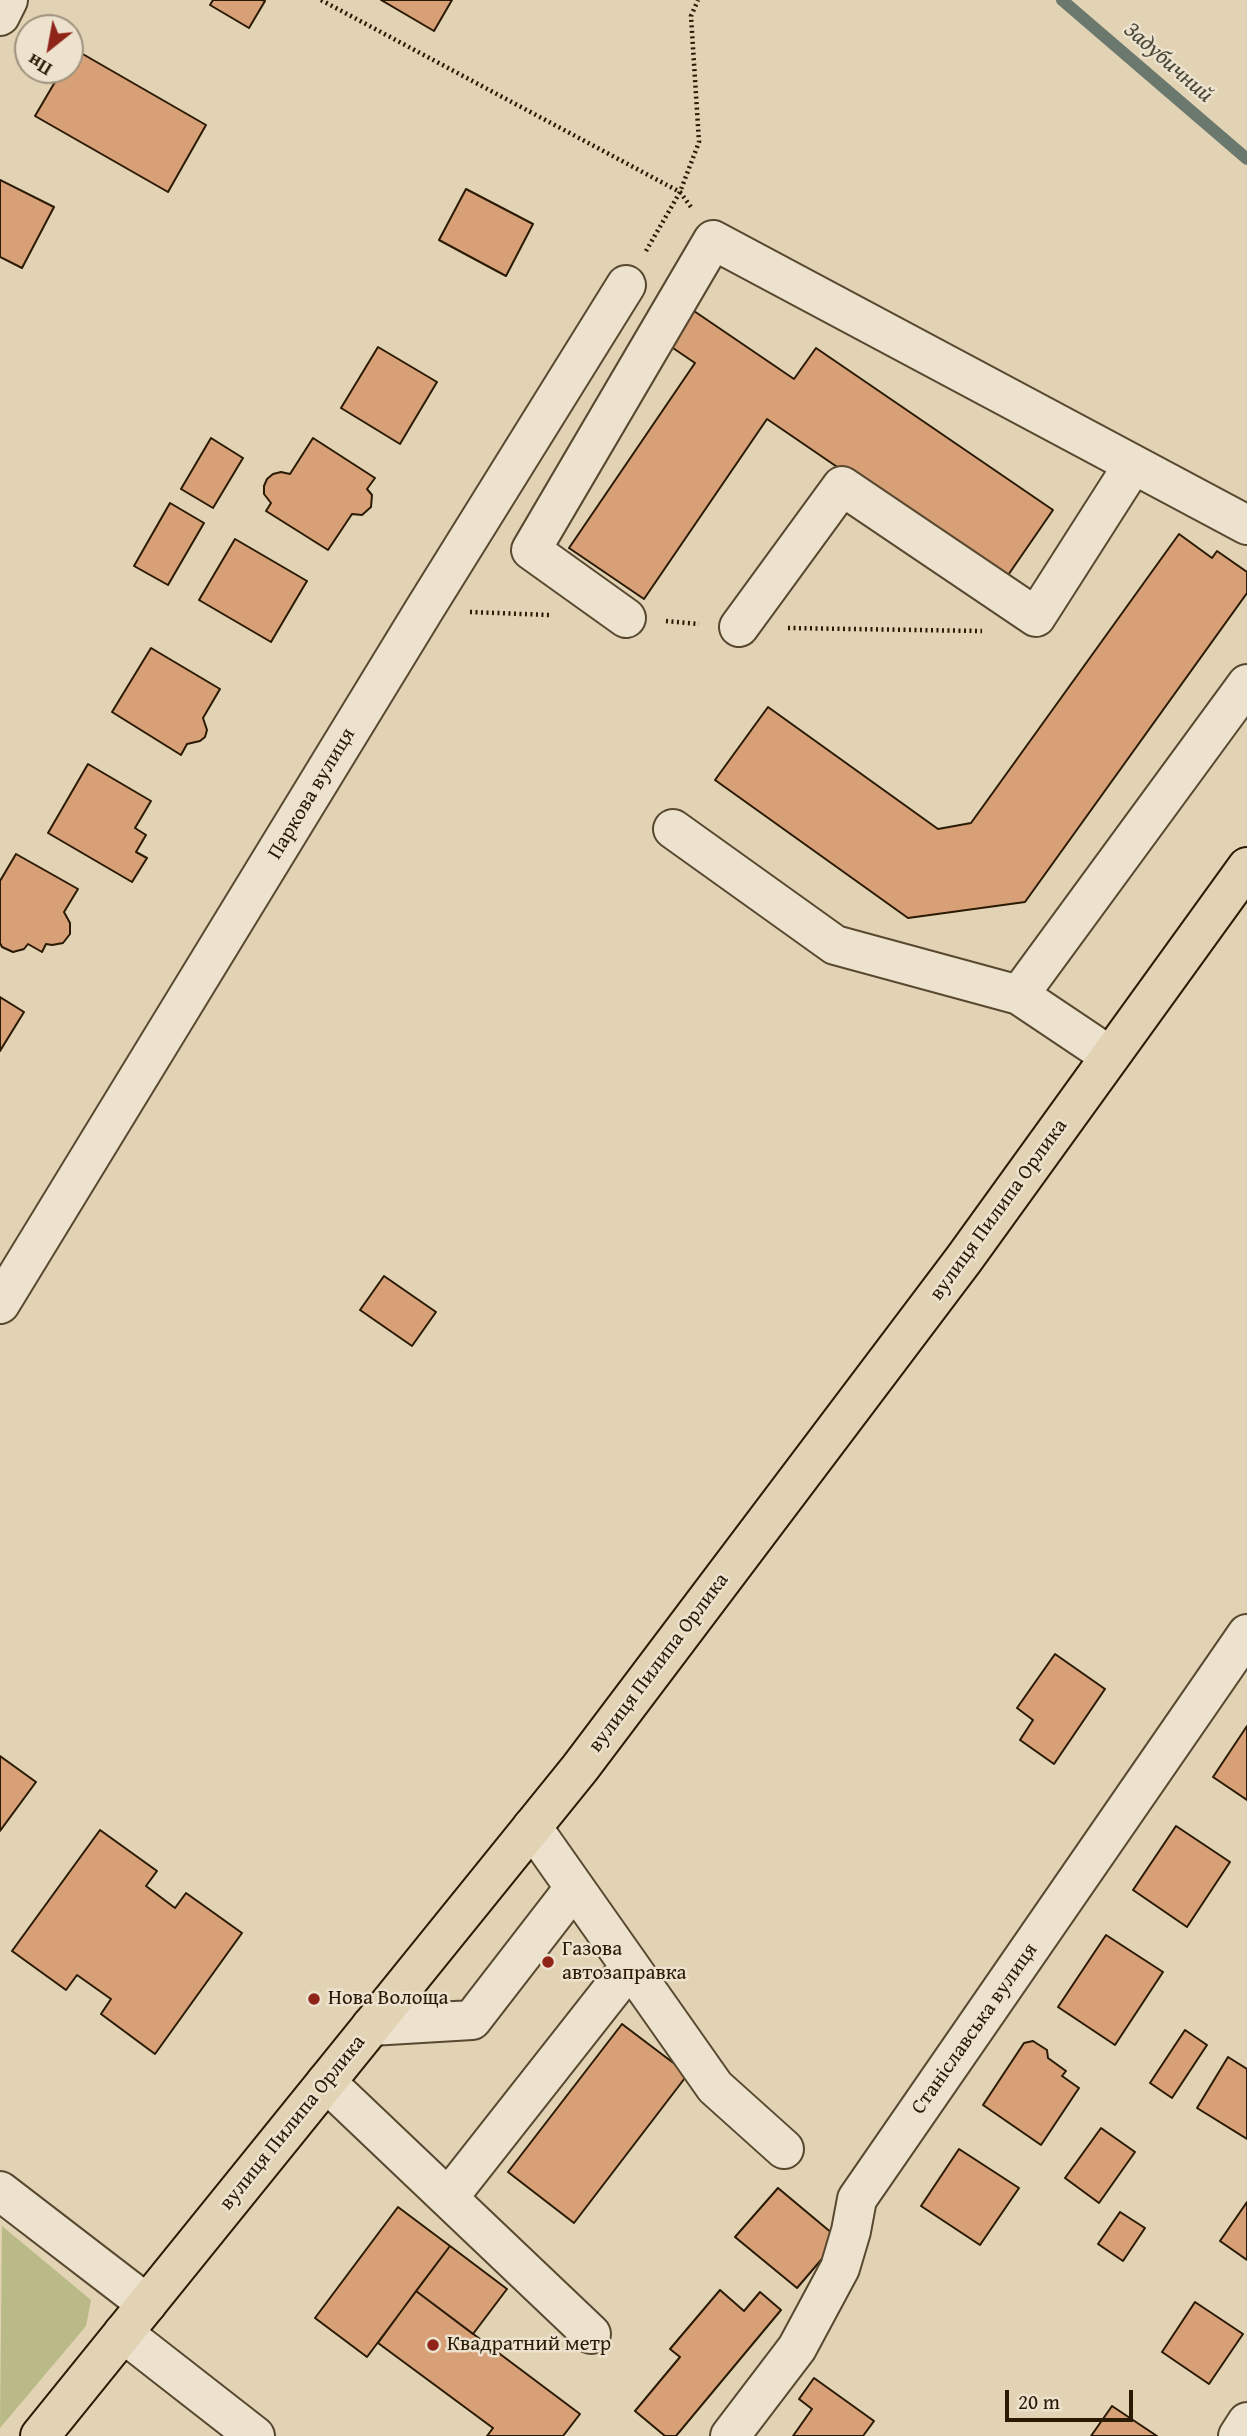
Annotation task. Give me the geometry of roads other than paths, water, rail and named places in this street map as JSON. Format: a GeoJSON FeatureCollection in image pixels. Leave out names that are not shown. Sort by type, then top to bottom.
{"type":"FeatureCollection","features":[{"type":"Feature","properties":{"kind":"main road","name":"вулиця Пилипа Орлика"},"geometry":{"type":"LineString","coordinates":[[40,2436],[588,1757],[956,1270],[1247,867]]}},
{"type":"Feature","properties":{"kind":"street"},"geometry":{"type":"LineString","coordinates":[[0,16],[9,0]]}},
{"type":"Feature","properties":{"kind":"street"},"geometry":{"type":"LineString","coordinates":[[626,618],[531,550],[713,240],[1247,525]]}},
{"type":"Feature","properties":{"kind":"street","name":"Паркова вулиця"},"geometry":{"type":"LineString","coordinates":[[0,1304],[626,285]]}},
{"type":"Feature","properties":{"kind":"street"},"geometry":{"type":"LineString","coordinates":[[739,627],[842,486],[1036,617],[1133,465]]}},
{"type":"Feature","properties":{"kind":"street"},"geometry":{"type":"LineString","coordinates":[[1019,995],[1247,684]]}},
{"type":"Feature","properties":{"kind":"street"},"geometry":{"type":"LineString","coordinates":[[673,829],[835,945],[1019,995],[1110,1056]]}},
{"type":"Feature","properties":{"kind":"street","name":"Станіславська вулиця"},"geometry":{"type":"LineString","coordinates":[[730,2436],[797,2348],[840,2268],[857,2199],[1247,1634]]}},
{"type":"Feature","properties":{"kind":"street"},"geometry":{"type":"LineString","coordinates":[[532,1827],[715,2087],[785,2149]]}},
{"type":"Feature","properties":{"kind":"street"},"geometry":{"type":"LineString","coordinates":[[371,2026],[472,2020],[574,1888]]}},
{"type":"Feature","properties":{"kind":"street"},"geometry":{"type":"LineString","coordinates":[[448,2198],[629,1968]]}},
{"type":"Feature","properties":{"kind":"street"},"geometry":{"type":"LineString","coordinates":[[326,2082],[591,2334]]}},
{"type":"Feature","properties":{"kind":"street"},"geometry":{"type":"LineString","coordinates":[[0,2191],[147,2304]]}},
{"type":"Feature","properties":{"kind":"street"},"geometry":{"type":"LineString","coordinates":[[123,2333],[255,2436]]}},
{"type":"Feature","properties":{"kind":"street"},"geometry":{"type":"LineString","coordinates":[[1238,2436],[1247,2422]]}},
{"type":"Feature","properties":{"kind":"waterway","name":"Задубичний"},"geometry":{"type":"LineString","coordinates":[[1062,0],[1247,159]]}},
{"type":"Feature","properties":{"kind":"place","name":"Газова автозаправка"},"geometry":{"type":"Point","coordinates":[548,1962]}},
{"type":"Feature","properties":{"kind":"place","name":"Нова Волоща"},"geometry":{"type":"Point","coordinates":[314,1999]}},
{"type":"Feature","properties":{"kind":"place","name":"Квадратний метр"},"geometry":{"type":"Point","coordinates":[433,2345]}}]}
